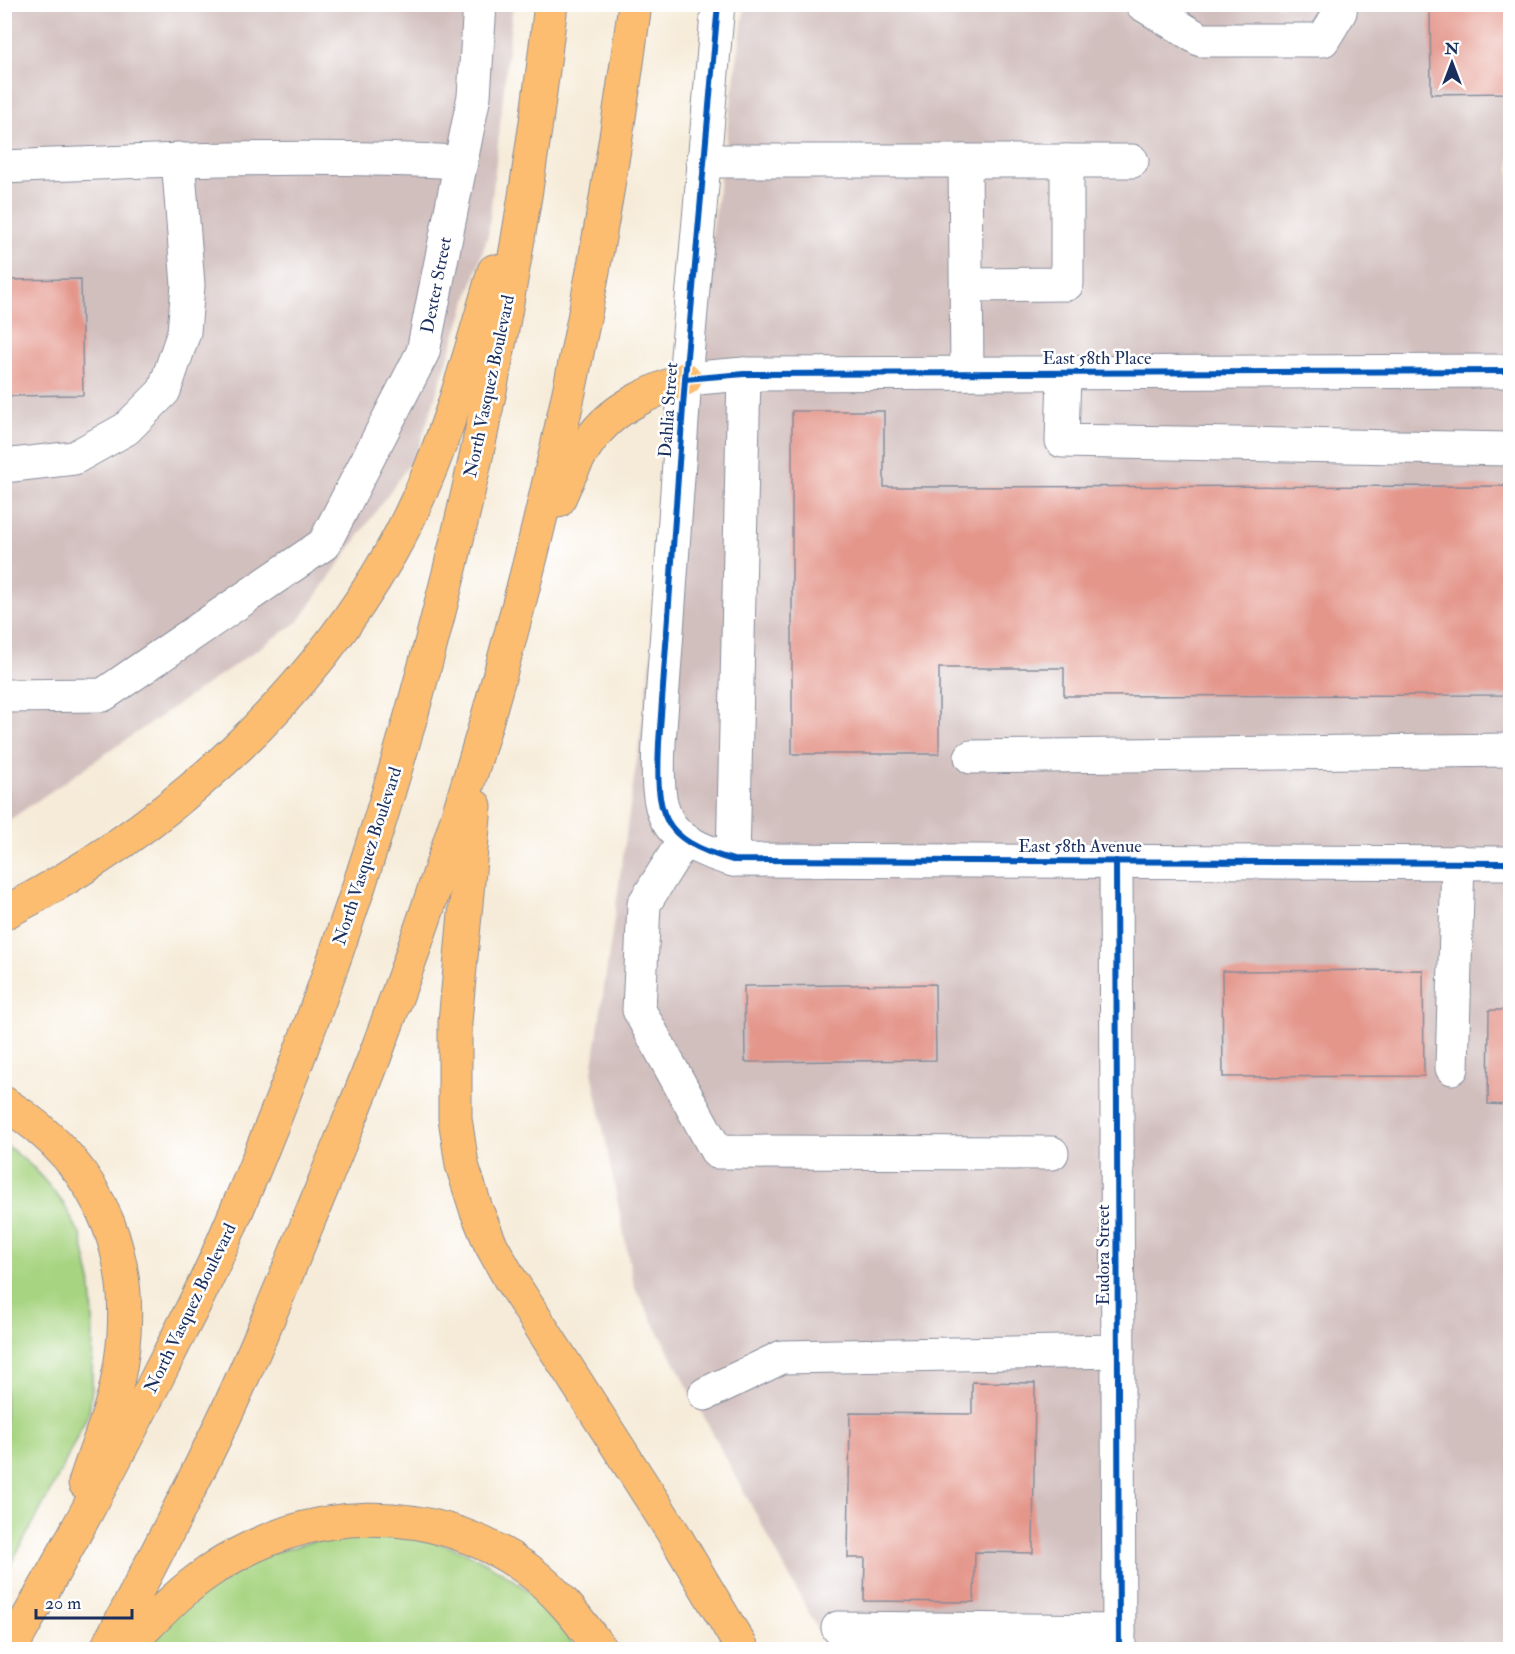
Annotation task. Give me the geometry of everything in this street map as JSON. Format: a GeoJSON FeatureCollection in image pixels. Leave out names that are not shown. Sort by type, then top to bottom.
{"type":"FeatureCollection","features":[{"type":"Feature","properties":{"kind":"highway","name":"North Vasquez Boulevard"},"geometry":{"type":"LineString","coordinates":[[10,1650],[146,1401],[216,1259],[307,1035],[376,838],[431,646],[495,371],[519,240],[551,4]]}},
{"type":"Feature","properties":{"kind":"highway"},"geometry":{"type":"LineString","coordinates":[[106,1650],[225,1416],[267,1322],[379,1047],[481,741],[528,572],[598,252],[620,120],[635,4]]}},
{"type":"Feature","properties":{"kind":"highway"},"geometry":{"type":"LineString","coordinates":[[4,913],[48,890],[100,857],[181,798],[242,743],[292,690],[346,622],[391,551],[431,468],[468,363],[532,143]]}},
{"type":"Feature","properties":{"kind":"highway"},"geometry":{"type":"LineString","coordinates":[[528,572],[566,482],[601,425],[615,412],[642,395],[685,378]]}},
{"type":"Feature","properties":{"kind":"highway"},"geometry":{"type":"LineString","coordinates":[[481,741],[454,1022],[455,1118],[462,1166],[490,1243],[510,1279],[672,1531],[743,1650]]}},
{"type":"Feature","properties":{"kind":"highway"},"geometry":{"type":"LineString","coordinates":[[4,1103],[34,1122],[66,1152],[92,1186],[108,1221],[124,1292],[125,1336],[117,1385],[56,1569]]}},
{"type":"Feature","properties":{"kind":"highway"},"geometry":{"type":"LineString","coordinates":[[123,1650],[180,1595],[207,1573],[248,1548],[278,1534],[306,1526],[357,1518],[383,1518],[449,1531],[500,1552],[528,1570],[567,1605],[601,1650]]}},
{"type":"Feature","properties":{"kind":"street","name":"Dexter Street"},"geometry":{"type":"LineString","coordinates":[[4,696],[103,695],[324,544],[423,352],[474,96],[480,4]]}},
{"type":"Feature","properties":{"kind":"street","name":"Dahlia Street"},"geometry":{"type":"LineString","coordinates":[[675,828],[657,788],[659,743],[685,378],[718,4]]}},
{"type":"Feature","properties":{"kind":"street"},"geometry":{"type":"LineString","coordinates":[[1142,4],[1201,40],[1323,40],[1340,12],[1341,4]]}},
{"type":"Feature","properties":{"kind":"street"},"geometry":{"type":"LineString","coordinates":[[4,167],[178,159],[372,158],[461,162]]}},
{"type":"Feature","properties":{"kind":"street"},"geometry":{"type":"LineString","coordinates":[[4,466],[74,458],[126,429],[164,391],[184,333],[188,285],[178,159]]}},
{"type":"Feature","properties":{"kind":"street"},"geometry":{"type":"LineString","coordinates":[[703,161],[1132,161]]}},
{"type":"Feature","properties":{"kind":"street"},"geometry":{"type":"LineString","coordinates":[[965,161],[967,373]]}},
{"type":"Feature","properties":{"kind":"street"},"geometry":{"type":"LineString","coordinates":[[967,285],[1067,284],[1067,161]]}},
{"type":"Feature","properties":{"kind":"street","name":"East 58th Place"},"geometry":{"type":"LineString","coordinates":[[685,378],[744,374],[1510,371]]}},
{"type":"Feature","properties":{"kind":"street"},"geometry":{"type":"LineString","coordinates":[[1064,373],[1062,441],[1510,449]]}},
{"type":"Feature","properties":{"kind":"street"},"geometry":{"type":"LineString","coordinates":[[734,860],[744,374]]}},
{"type":"Feature","properties":{"kind":"street"},"geometry":{"type":"LineString","coordinates":[[971,757],[1510,750]]}},
{"type":"Feature","properties":{"kind":"street"},"geometry":{"type":"LineString","coordinates":[[675,828],[644,904],[639,1010],[717,1152],[1052,1153]]}},
{"type":"Feature","properties":{"kind":"street","name":"East 58th Avenue"},"geometry":{"type":"LineString","coordinates":[[675,828],[701,851],[734,860],[1510,862]]}},
{"type":"Feature","properties":{"kind":"street","name":"Eudora Street"},"geometry":{"type":"LineString","coordinates":[[1116,861],[1119,1640]]}},
{"type":"Feature","properties":{"kind":"street"},"geometry":{"type":"LineString","coordinates":[[1452,1068],[1458,861]]}},
{"type":"Feature","properties":{"kind":"street"},"geometry":{"type":"LineString","coordinates":[[705,1394],[782,1357],[1118,1351]]}},
{"type":"Feature","properties":{"kind":"street"},"geometry":{"type":"LineString","coordinates":[[838,1628],[992,1639],[1119,1640]]}},
{"type":"Feature","properties":{"kind":"shaded area"},"geometry":{"type":"Polygon","coordinates":[[[5,5],[513,5],[488,235],[417,453],[299,621],[5,823],[5,5]]]}},
{"type":"Feature","properties":{"kind":"shaded area"},"geometry":{"type":"Polygon","coordinates":[[[745,5],[1510,5],[1510,1649],[828,1649],[634,1286],[592,1072],[745,5]]]}},
{"type":"Feature","properties":{"kind":"green space"},"geometry":{"type":"Polygon","coordinates":[[[5,1144],[35,1169],[63,1203],[81,1236],[90,1277],[93,1316],[92,1388],[89,1412],[58,1477],[5,1575],[5,1144]]]}},
{"type":"Feature","properties":{"kind":"green space"},"geometry":{"type":"Polygon","coordinates":[[[342,1533],[411,1537],[470,1554],[506,1575],[539,1601],[556,1619],[576,1649],[148,1650],[165,1624],[200,1592],[268,1554],[342,1533]]]}},
{"type":"Feature","properties":{"kind":"building"},"geometry":{"type":"Polygon","coordinates":[[[1430,4],[1510,4],[1510,93],[1431,94],[1430,4]]]}},
{"type":"Feature","properties":{"kind":"building"},"geometry":{"type":"Polygon","coordinates":[[[81,279],[83,395],[4,396],[4,280],[81,279]]]}},
{"type":"Feature","properties":{"kind":"building"},"geometry":{"type":"Polygon","coordinates":[[[792,411],[884,411],[884,487],[1510,486],[1510,695],[1064,696],[1064,668],[939,668],[939,754],[792,754],[792,411]]]}},
{"type":"Feature","properties":{"kind":"building"},"geometry":{"type":"Polygon","coordinates":[[[1423,970],[1424,1076],[1223,1077],[1222,971],[1423,970]]]}},
{"type":"Feature","properties":{"kind":"building"},"geometry":{"type":"Polygon","coordinates":[[[935,984],[936,1060],[745,1062],[744,986],[935,984]]]}},
{"type":"Feature","properties":{"kind":"building"},"geometry":{"type":"Polygon","coordinates":[[[1489,1010],[1510,1010],[1510,1105],[1488,1104],[1489,1010]]]}},
{"type":"Feature","properties":{"kind":"building"},"geometry":{"type":"Polygon","coordinates":[[[972,1382],[1035,1383],[1033,1553],[975,1552],[974,1602],[864,1601],[865,1558],[848,1558],[850,1413],[972,1414],[972,1382]]]}},
{"type":"Feature","properties":{"kind":"cycle path"},"geometry":{"type":"LineString","coordinates":[[718,4],[685,379],[659,743],[658,768],[662,806],[667,820],[676,832],[690,843],[708,852],[733,860],[1510,863]]}},
{"type":"Feature","properties":{"kind":"cycle path"},"geometry":{"type":"LineString","coordinates":[[685,379],[744,374],[1510,371]]}},
{"type":"Feature","properties":{"kind":"cycle path"},"geometry":{"type":"LineString","coordinates":[[1116,861],[1119,1650]]}}]}
